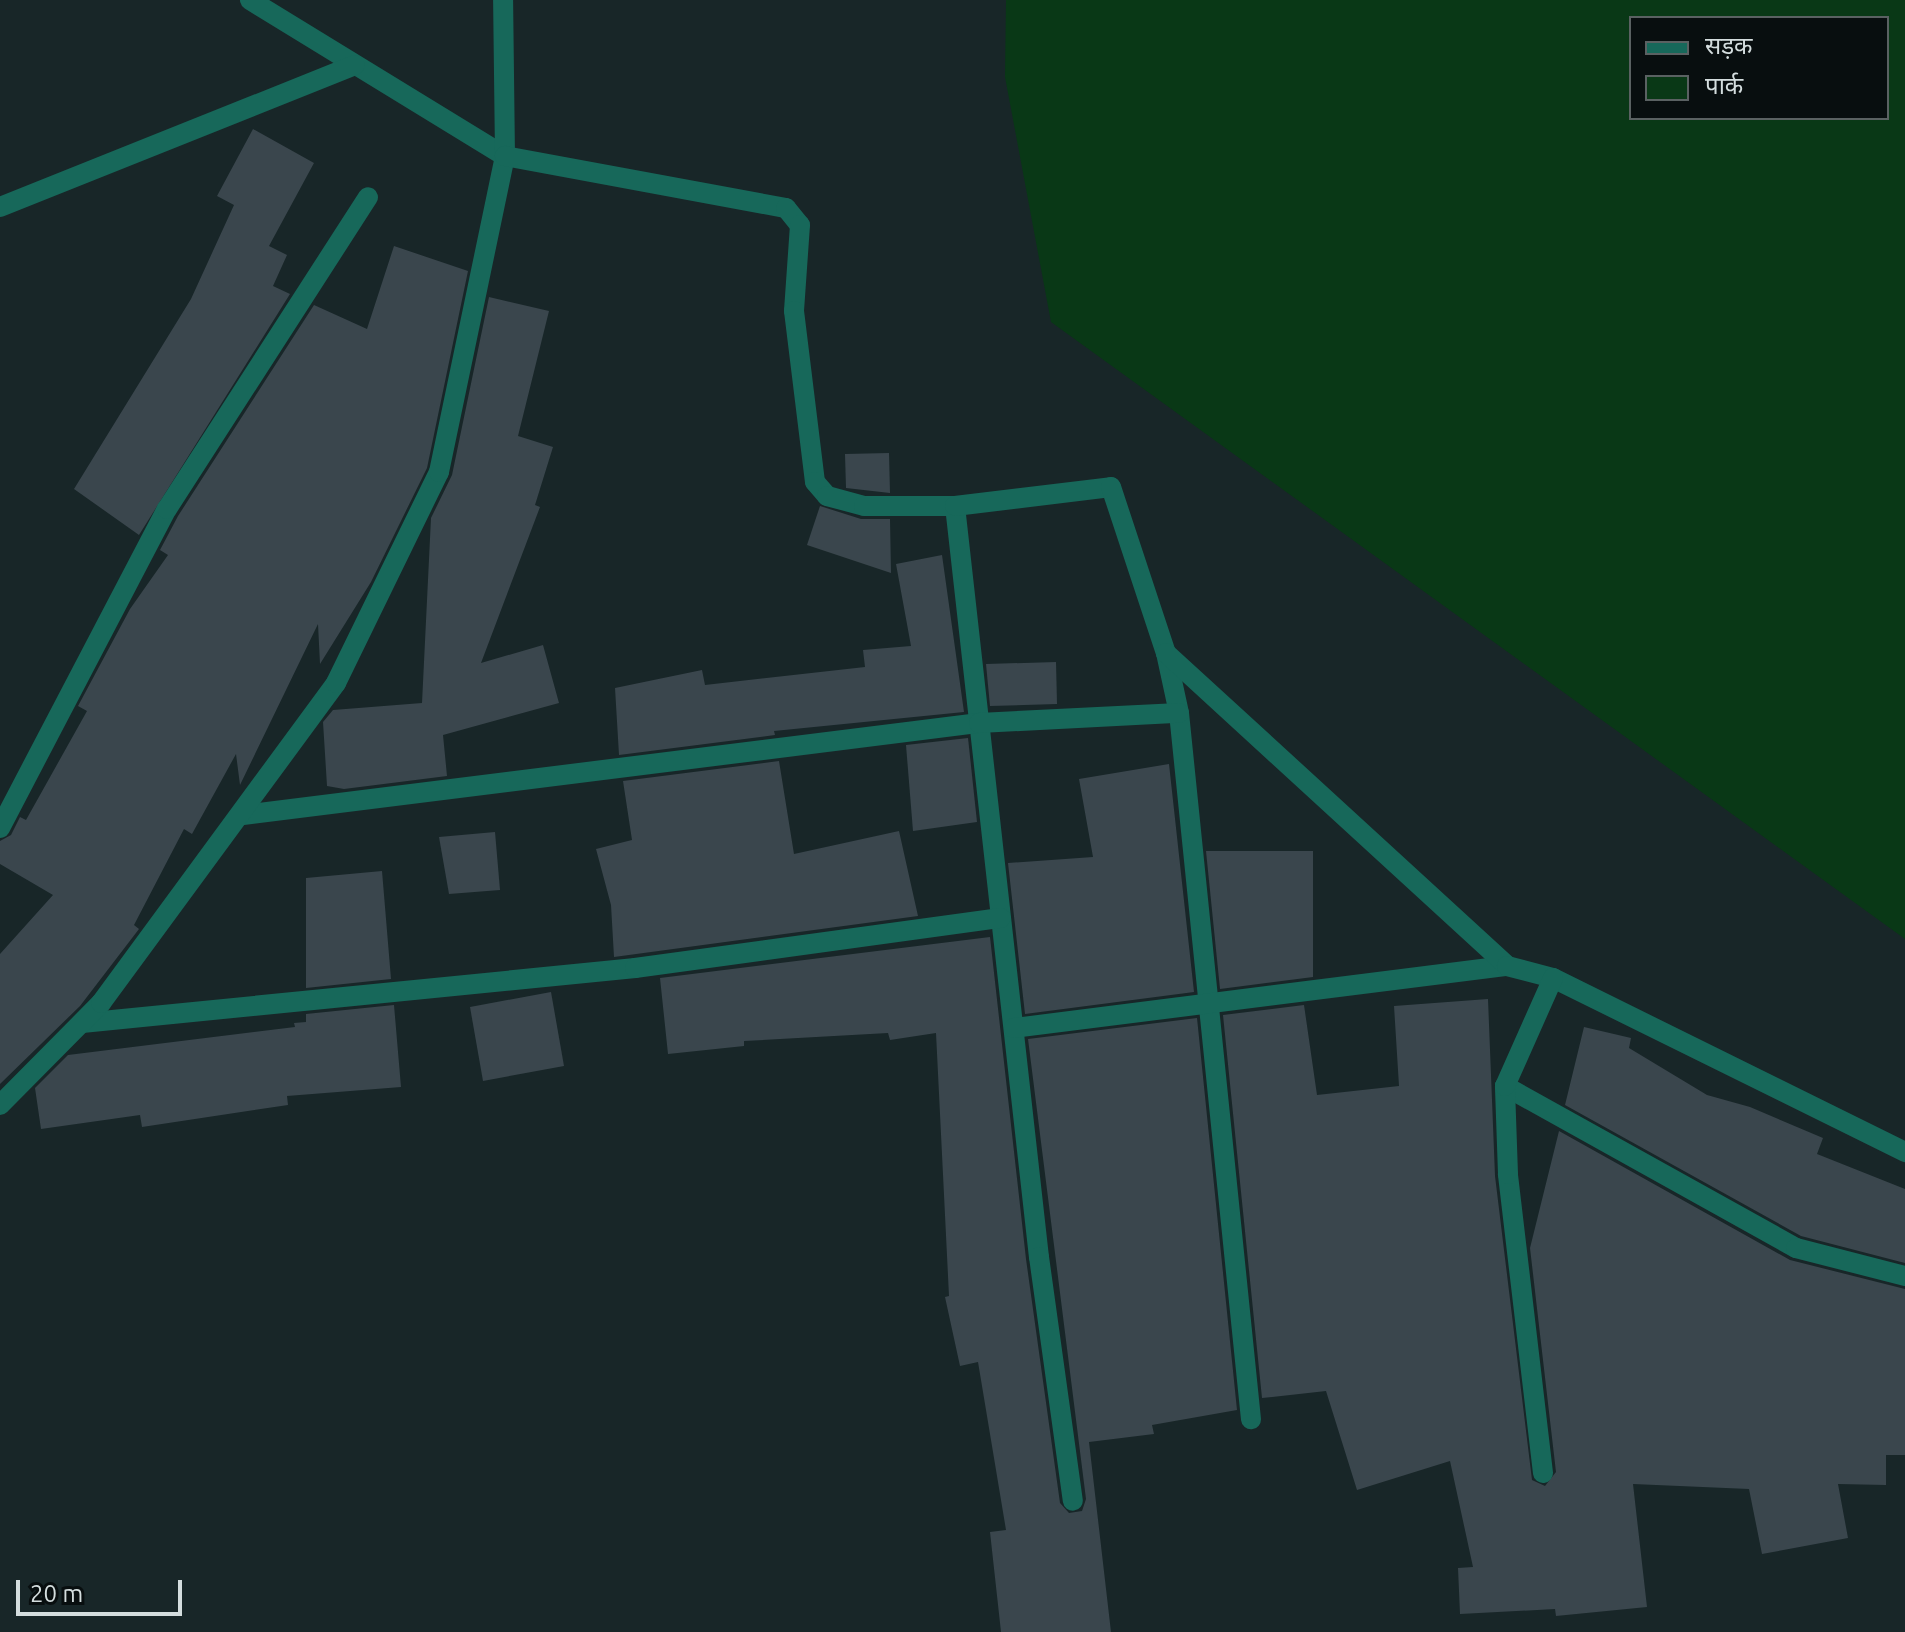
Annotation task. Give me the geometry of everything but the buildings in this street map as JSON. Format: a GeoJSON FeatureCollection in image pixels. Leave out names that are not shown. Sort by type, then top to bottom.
{"type":"FeatureCollection","features":[{"type":"Feature","properties":{"kind":"street"},"geometry":{"type":"LineString","coordinates":[[250,0],[505,156],[786,208],[800,225],[794,311],[815,482],[827,496],[864,506],[955,506],[1111,487],[1166,653],[1179,713],[1205,1004],[1251,1419]]}},
{"type":"Feature","properties":{"kind":"street"},"geometry":{"type":"LineString","coordinates":[[0,1105],[82,1023],[243,815],[336,683],[439,472],[505,156],[503,0]]}},
{"type":"Feature","properties":{"kind":"street"},"geometry":{"type":"LineString","coordinates":[[0,207],[355,65]]}},
{"type":"Feature","properties":{"kind":"street"},"geometry":{"type":"LineString","coordinates":[[0,828],[167,509],[368,197]]}},
{"type":"Feature","properties":{"kind":"street"},"geometry":{"type":"LineString","coordinates":[[955,506],[1044,1301],[1073,1501]]}},
{"type":"Feature","properties":{"kind":"street"},"geometry":{"type":"LineString","coordinates":[[1166,653],[1507,966]]}},
{"type":"Feature","properties":{"kind":"street"},"geometry":{"type":"LineString","coordinates":[[243,815],[979,723],[1179,713]]}},
{"type":"Feature","properties":{"kind":"street"},"geometry":{"type":"LineString","coordinates":[[82,1023],[619,970],[1001,918]]}},
{"type":"Feature","properties":{"kind":"street"},"geometry":{"type":"LineString","coordinates":[[1014,1028],[1507,966],[1553,978],[1905,1152]]}},
{"type":"Feature","properties":{"kind":"street"},"geometry":{"type":"LineString","coordinates":[[1543,1473],[1508,1174],[1505,1086],[1553,978]]}},
{"type":"Feature","properties":{"kind":"street"},"geometry":{"type":"LineString","coordinates":[[1505,1086],[1796,1248],[1905,1276]]}},
{"type":"Feature","properties":{"kind":"green space"},"geometry":{"type":"Polygon","coordinates":[[[1006,0],[1905,0],[1905,939],[1051,322],[1005,77],[1006,0]]]}}]}
